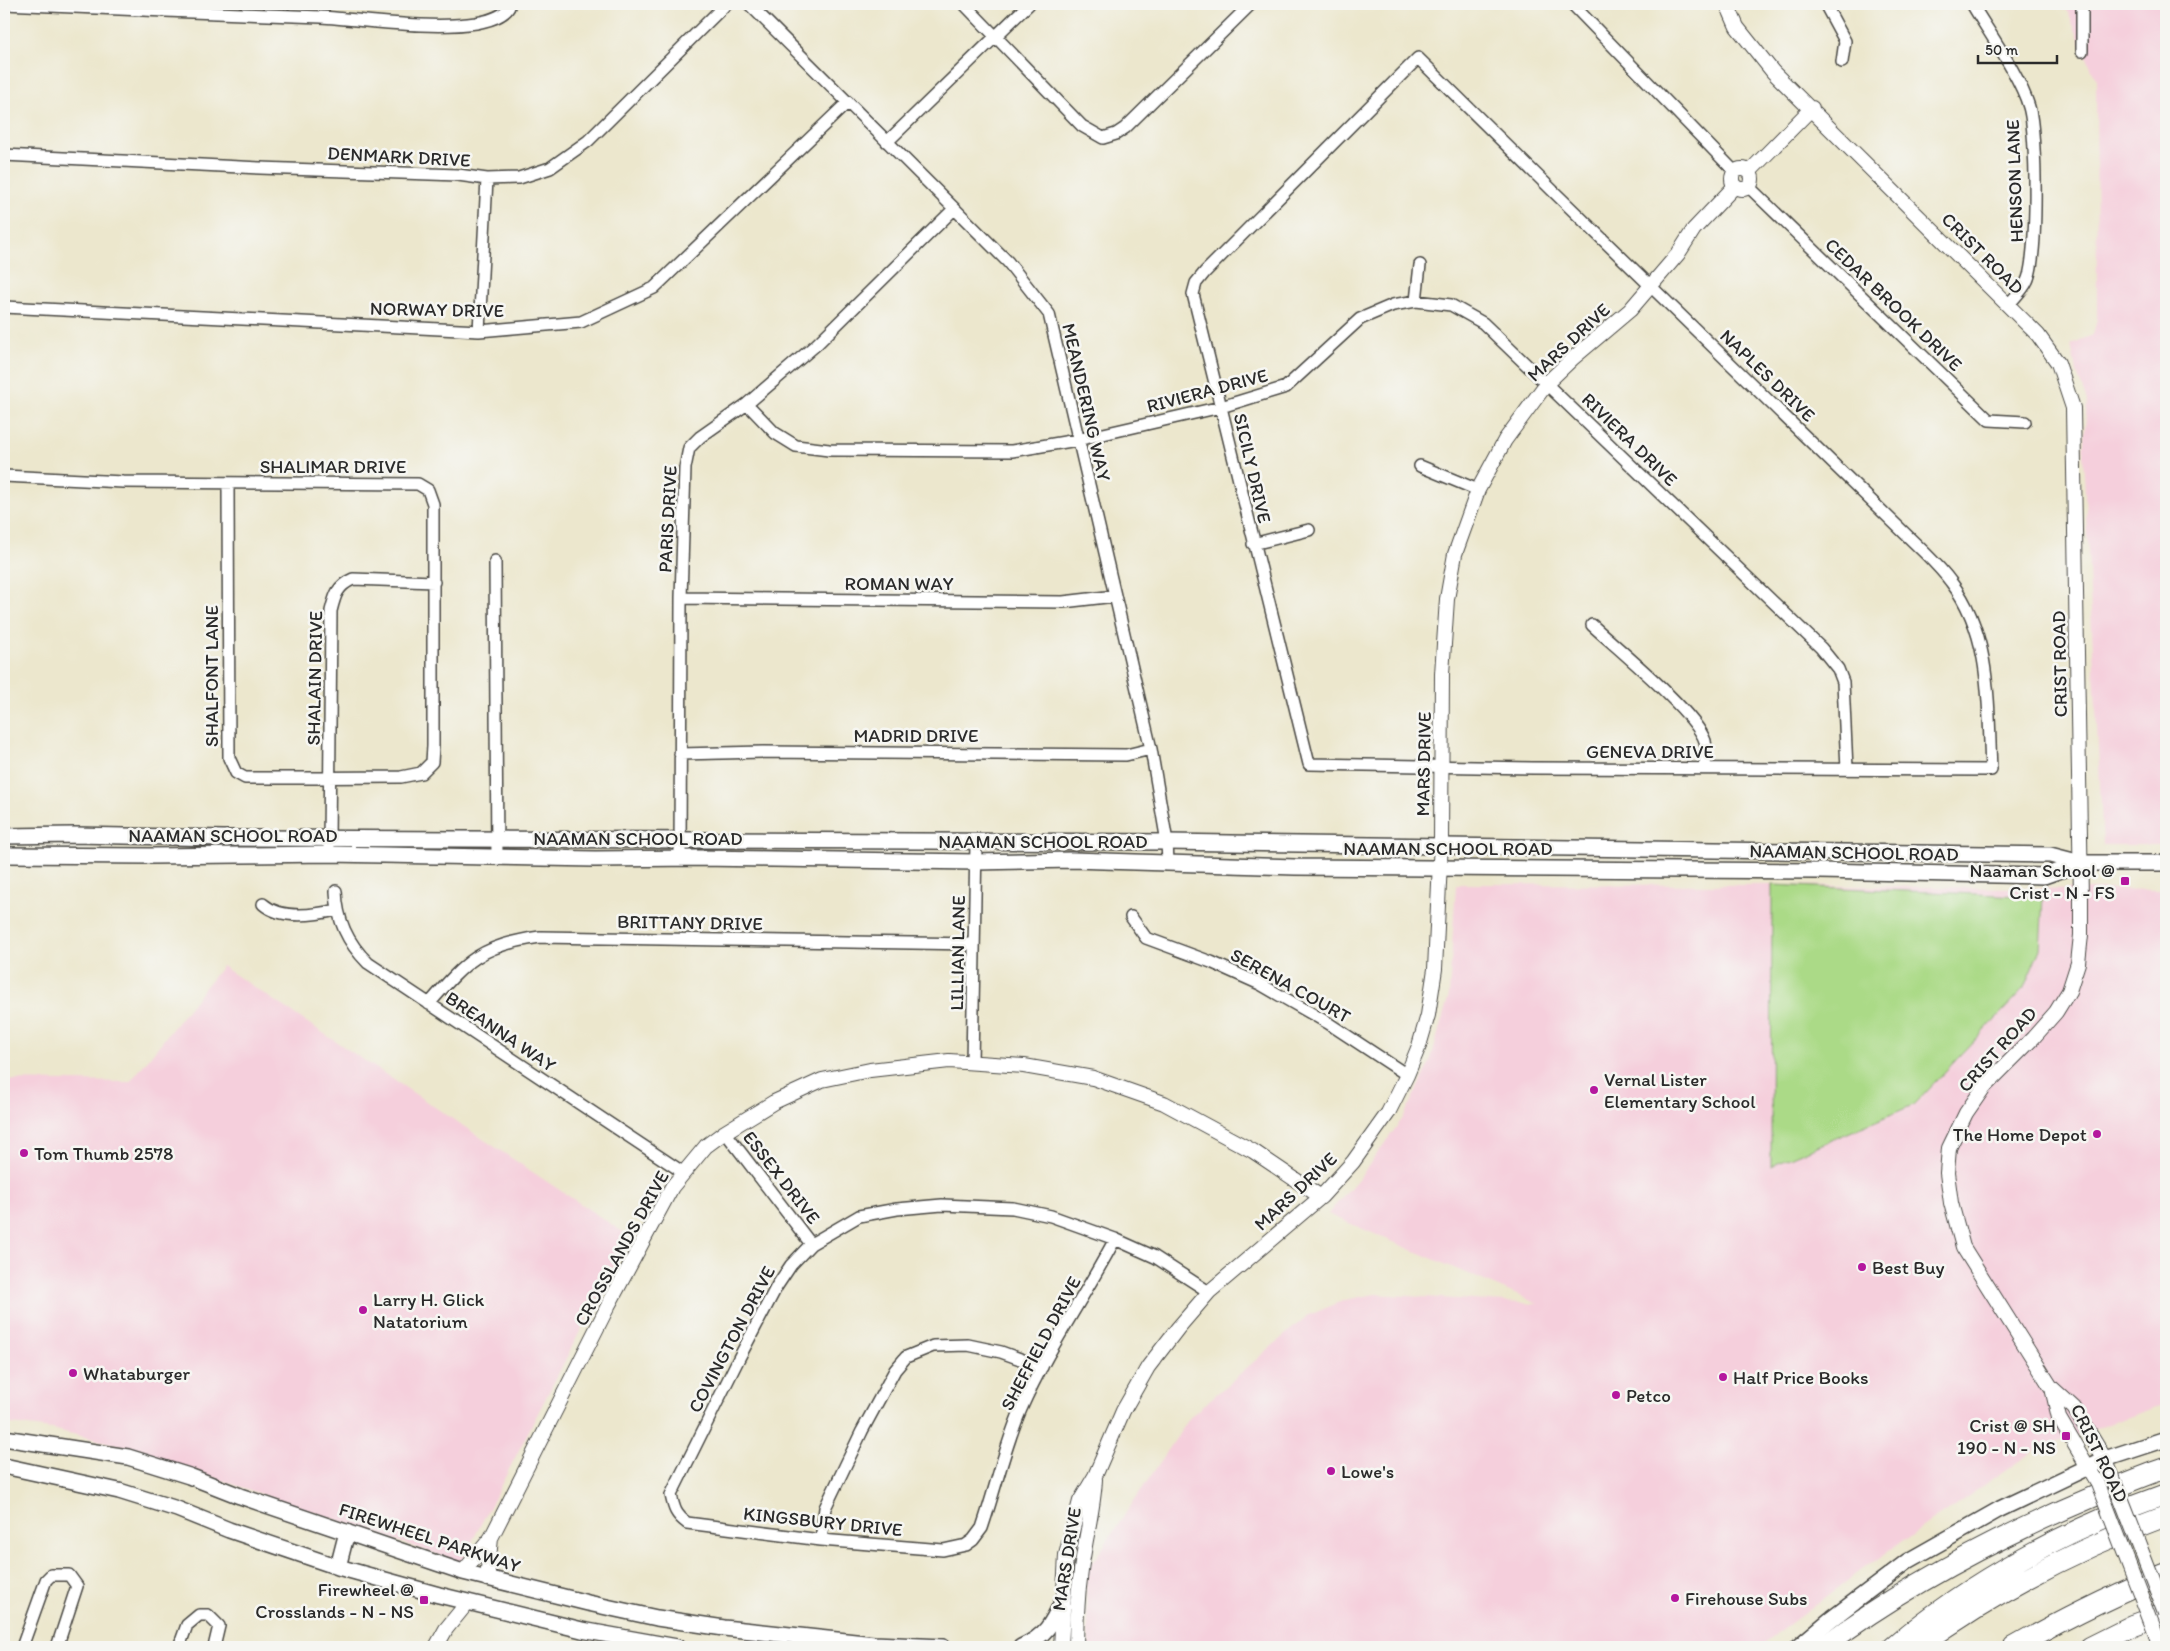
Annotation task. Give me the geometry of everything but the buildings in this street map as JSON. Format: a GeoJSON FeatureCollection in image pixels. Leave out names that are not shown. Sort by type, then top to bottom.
{"type":"FeatureCollection","features":[{"type":"Feature","properties":{"kind":"highway"},"geometry":{"type":"LineString","coordinates":[[1823,1647],[1922,1582],[1979,1550],[2035,1521],[2166,1468]]}},
{"type":"Feature","properties":{"kind":"highway"},"geometry":{"type":"LineString","coordinates":[[1893,1647],[1951,1603],[1998,1572],[2085,1527],[2166,1494]]}},
{"type":"Feature","properties":{"kind":"highway"},"geometry":{"type":"LineString","coordinates":[[1918,1647],[1969,1613],[2036,1574],[2096,1544],[2166,1516]]}},
{"type":"Feature","properties":{"kind":"highway"},"geometry":{"type":"LineString","coordinates":[[2014,1647],[2066,1617],[2166,1573]]}},
{"type":"Feature","properties":{"kind":"highway"},"geometry":{"type":"LineString","coordinates":[[2089,1647],[2133,1625],[2166,1614]]}},
{"type":"Feature","properties":{"kind":"main road","name":"NAAMAN SCHOOL ROAD"},"geometry":{"type":"LineString","coordinates":[[4,836],[75,835],[329,846],[497,858],[680,858],[976,862],[1072,860],[1295,867],[1810,871],[2044,876],[2081,864]]}},
{"type":"Feature","properties":{"kind":"main road","name":"NAAMAN SCHOOL ROAD"},"geometry":{"type":"LineString","coordinates":[[4,854],[151,856],[496,839],[976,843],[1167,842],[2050,855],[2081,864],[2166,863]]}},
{"type":"Feature","properties":{"kind":"main road"},"geometry":{"type":"LineString","coordinates":[[10,1439],[8,1466],[119,1491],[177,1509],[229,1530],[338,1566],[439,1595],[582,1630],[677,1647]]}},
{"type":"Feature","properties":{"kind":"main road","name":"FIREWHEEL PARKWAY"},"geometry":{"type":"LineString","coordinates":[[10,1439],[128,1458],[189,1476],[240,1496],[463,1572],[657,1618],[803,1637],[874,1644],[942,1647]]}},
{"type":"Feature","properties":{"kind":"main road"},"geometry":{"type":"LineString","coordinates":[[1798,1647],[1830,1620],[1908,1561],[2000,1509],[2105,1459],[2166,1439]]}},
{"type":"Feature","properties":{"kind":"main road"},"geometry":{"type":"LineString","coordinates":[[338,1566],[346,1532]]}},
{"type":"Feature","properties":{"kind":"main road"},"geometry":{"type":"LineString","coordinates":[[1021,1647],[1044,1634],[1054,1621],[1062,1600]]}},
{"type":"Feature","properties":{"kind":"street"},"geometry":{"type":"LineString","coordinates":[[4,4],[435,24],[476,23],[497,18],[510,7],[510,4]]}},
{"type":"Feature","properties":{"kind":"street","name":"DENMARK DRIVE"},"geometry":{"type":"LineString","coordinates":[[4,155],[260,168],[458,175],[487,179],[519,178],[550,168],[588,141],[726,4]]}},
{"type":"Feature","properties":{"kind":"street","name":"MEANDERING WAY"},"geometry":{"type":"LineString","coordinates":[[749,4],[1008,262],[1049,314],[1151,750],[1167,842],[1168,862]]}},
{"type":"Feature","properties":{"kind":"street"},"geometry":{"type":"LineString","coordinates":[[964,4],[1082,126],[1103,138],[1116,134],[1125,128],[1251,4]]}},
{"type":"Feature","properties":{"kind":"street"},"geometry":{"type":"LineString","coordinates":[[888,142],[1029,4]]}},
{"type":"Feature","properties":{"kind":"street"},"geometry":{"type":"LineString","coordinates":[[1572,4],[1735,172]]}},
{"type":"Feature","properties":{"kind":"street","name":"CRIST ROAD"},"geometry":{"type":"LineString","coordinates":[[1727,4],[1737,27],[1773,72],[1812,108],[2038,335],[2058,363],[2073,408],[2081,864],[2081,935],[2078,963],[2069,991],[2056,1012],[1984,1087],[1966,1113],[1949,1148],[1947,1173],[1951,1202],[1963,1247],[2051,1387],[2074,1408],[2105,1459],[2166,1614]]}},
{"type":"Feature","properties":{"kind":"street"},"geometry":{"type":"LineString","coordinates":[[1825,4],[1845,41],[1842,62]]}},
{"type":"Feature","properties":{"kind":"street","name":"HENSON LANE"},"geometry":{"type":"LineString","coordinates":[[1972,4],[2020,86],[2029,106],[2034,130],[2034,259],[2027,281],[2008,305]]}},
{"type":"Feature","properties":{"kind":"street"},"geometry":{"type":"LineString","coordinates":[[2082,4],[2082,51]]}},
{"type":"Feature","properties":{"kind":"street","name":"NAPLES DRIVE"},"geometry":{"type":"LineString","coordinates":[[1418,58],[1925,553],[1951,582],[1964,603],[1976,632],[1987,676],[1991,770]]}},
{"type":"Feature","properties":{"kind":"street","name":"SICILY DRIVE"},"geometry":{"type":"LineString","coordinates":[[1309,764],[1253,544],[1193,294],[1196,282],[1418,58]]}},
{"type":"Feature","properties":{"kind":"street","name":"NORWAY DRIVE"},"geometry":{"type":"LineString","coordinates":[[4,307],[479,331],[581,322],[654,288],[848,102]]}},
{"type":"Feature","properties":{"kind":"street"},"geometry":{"type":"LineString","coordinates":[[1750,171],[1812,108]]}},
{"type":"Feature","properties":{"kind":"street"},"geometry":{"type":"LineString","coordinates":[[1741,168],[1750,171],[1753,179],[1742,186],[1732,179],[1735,172],[1741,168]]}},
{"type":"Feature","properties":{"kind":"street"},"geometry":{"type":"LineString","coordinates":[[479,331],[487,179]]}},
{"type":"Feature","properties":{"kind":"street","name":"MARS DRIVE"},"geometry":{"type":"LineString","coordinates":[[1061,1647],[1062,1600],[1066,1555],[1080,1501],[1095,1476],[1123,1411],[1148,1367],[1209,1292],[1321,1197],[1353,1162],[1376,1130],[1407,1075],[1419,1046],[1433,990],[1441,847],[1442,674],[1447,599],[1455,554],[1478,490],[1505,440],[1547,383],[1572,359],[1613,325],[1652,286],[1678,254],[1694,229],[1742,186]]}},
{"type":"Feature","properties":{"kind":"street","name":"CEDAR BROOK DRIVE"},"geometry":{"type":"LineString","coordinates":[[1742,186],[1989,420],[2025,422]]}},
{"type":"Feature","properties":{"kind":"street","name":"PARIS DRIVE"},"geometry":{"type":"LineString","coordinates":[[680,858],[681,598],[685,468],[689,448],[700,437],[747,404],[816,344],[954,208]]}},
{"type":"Feature","properties":{"kind":"street"},"geometry":{"type":"LineString","coordinates":[[1416,301],[1420,264]]}},
{"type":"Feature","properties":{"kind":"street","name":"RIVIERA DRIVE"},"geometry":{"type":"LineString","coordinates":[[747,404],[775,433],[796,446],[830,450],[1012,451],[1077,440],[1221,407],[1286,387],[1360,319],[1393,305],[1416,301],[1452,305],[1483,323],[1821,648],[1838,669],[1845,697],[1846,769]]}},
{"type":"Feature","properties":{"kind":"street"},"geometry":{"type":"LineString","coordinates":[[1420,466],[1478,490]]}},
{"type":"Feature","properties":{"kind":"street","name":"SHALIMAR DRIVE"},"geometry":{"type":"LineString","coordinates":[[4,476],[123,482],[418,484],[428,490],[433,504],[432,762],[421,774],[401,777],[329,779]]}},
{"type":"Feature","properties":{"kind":"street","name":"SHALFONT LANE"},"geometry":{"type":"LineString","coordinates":[[228,484],[229,758],[236,773],[246,778],[329,779]]}},
{"type":"Feature","properties":{"kind":"street"},"geometry":{"type":"LineString","coordinates":[[1253,544],[1309,530]]}},
{"type":"Feature","properties":{"kind":"street"},"geometry":{"type":"LineString","coordinates":[[495,561],[497,858]]}},
{"type":"Feature","properties":{"kind":"street","name":"SHALAIN DRIVE"},"geometry":{"type":"LineString","coordinates":[[329,846],[331,611],[336,591],[344,583],[354,580],[434,582]]}},
{"type":"Feature","properties":{"kind":"street","name":"ROMAN WAY"},"geometry":{"type":"LineString","coordinates":[[681,598],[1063,602],[1115,596]]}},
{"type":"Feature","properties":{"kind":"street"},"geometry":{"type":"LineString","coordinates":[[1592,625],[1677,704],[1696,725],[1705,741],[1705,768]]}},
{"type":"Feature","properties":{"kind":"street","name":"MADRID DRIVE"},"geometry":{"type":"LineString","coordinates":[[680,754],[772,752],[1126,754],[1151,750]]}},
{"type":"Feature","properties":{"kind":"street","name":"GENEVA DRIVE"},"geometry":{"type":"LineString","coordinates":[[1309,764],[1442,767],[1991,770]]}},
{"type":"Feature","properties":{"kind":"street","name":"LILLIAN LANE"},"geometry":{"type":"LineString","coordinates":[[972,1063],[976,843]]}},
{"type":"Feature","properties":{"kind":"street","name":"BREANNA WAY"},"geometry":{"type":"LineString","coordinates":[[336,891],[337,910],[346,934],[359,954],[368,963],[684,1173]]}},
{"type":"Feature","properties":{"kind":"street"},"geometry":{"type":"LineString","coordinates":[[263,904],[269,909],[282,914],[320,914],[337,910]]}},
{"type":"Feature","properties":{"kind":"street","name":"SERENA COURT"},"geometry":{"type":"LineString","coordinates":[[1131,917],[1146,938],[1211,962],[1260,984],[1328,1023],[1407,1075]]}},
{"type":"Feature","properties":{"kind":"street","name":"BRITTANY DRIVE"},"geometry":{"type":"LineString","coordinates":[[429,1004],[455,974],[484,952],[512,941],[540,937],[974,944]]}},
{"type":"Feature","properties":{"kind":"street","name":"CROSSLANDS DRIVE"},"geometry":{"type":"LineString","coordinates":[[463,1572],[491,1538],[608,1306],[672,1187],[706,1146],[725,1132],[774,1102],[822,1080],[870,1070],[949,1061],[1024,1066],[1093,1078],[1164,1103],[1253,1151],[1321,1197]]}},
{"type":"Feature","properties":{"kind":"street","name":"ESSEX DRIVE"},"geometry":{"type":"LineString","coordinates":[[725,1132],[811,1244]]}},
{"type":"Feature","properties":{"kind":"street","name":"COVINGTON DRIVE"},"geometry":{"type":"LineString","coordinates":[[678,1516],[671,1496],[777,1286],[790,1265],[811,1244],[860,1216],[897,1209],[942,1205],[1013,1208],[1051,1216],[1115,1239],[1155,1257],[1209,1292]]}},
{"type":"Feature","properties":{"kind":"street","name":"SHEFFIELD DRIVE"},"geometry":{"type":"LineString","coordinates":[[966,1545],[973,1540],[982,1528],[1021,1410],[1042,1367],[1093,1281],[1115,1239]]}},
{"type":"Feature","properties":{"kind":"street"},"geometry":{"type":"LineString","coordinates":[[821,1540],[826,1508],[894,1370],[906,1357],[933,1346],[968,1345],[1001,1352],[1042,1367]]}},
{"type":"Feature","properties":{"kind":"street","name":"CRIST ROAD"},"geometry":{"type":"LineString","coordinates":[[2051,1387],[2059,1418],[2098,1484],[2158,1641]]}},
{"type":"Feature","properties":{"kind":"street","name":"MARS DRIVE"},"geometry":{"type":"LineString","coordinates":[[1076,1647],[1076,1616],[1086,1540],[1094,1502],[1095,1476]]}},
{"type":"Feature","properties":{"kind":"street","name":"KINGSBURY DRIVE"},"geometry":{"type":"LineString","coordinates":[[678,1516],[687,1523],[821,1540],[943,1550],[966,1545]]}},
{"type":"Feature","properties":{"kind":"street","name":"CROSSLANDS DRIVE"},"geometry":{"type":"LineString","coordinates":[[487,1579],[491,1538]]}},
{"type":"Feature","properties":{"kind":"street"},"geometry":{"type":"LineString","coordinates":[[22,1647],[46,1580],[51,1575],[69,1575],[77,1586],[57,1647]]}},
{"type":"Feature","properties":{"kind":"street"},"geometry":{"type":"LineString","coordinates":[[439,1595],[447,1605],[446,1629]]}},
{"type":"Feature","properties":{"kind":"street"},"geometry":{"type":"LineString","coordinates":[[436,1647],[446,1629],[468,1602]]}},
{"type":"Feature","properties":{"kind":"street"},"geometry":{"type":"LineString","coordinates":[[179,1647],[187,1625],[199,1615],[208,1615],[219,1626],[214,1647]]}},
{"type":"Feature","properties":{"kind":"shaded area"},"geometry":{"type":"Polygon","coordinates":[[[2063,4],[2166,4],[2166,845],[2103,845],[2083,454],[2087,401],[2076,371],[2071,344],[2093,335],[2097,319],[2096,79],[2063,4]]]}},
{"type":"Feature","properties":{"kind":"shaded area"},"geometry":{"type":"Polygon","coordinates":[[[1456,884],[1772,885],[2166,890],[2166,1404],[2035,1450],[1866,1567],[1759,1647],[1089,1647],[1085,1574],[1191,1416],[1307,1316],[1345,1300],[1375,1294],[1538,1304],[1328,1214],[1363,1173],[1403,1118],[1430,1062],[1449,995],[1456,884]]]}},
{"type":"Feature","properties":{"kind":"shaded area","name":"Larry H. Glick Natatorium"},"geometry":{"type":"Polygon","coordinates":[[[222,966],[629,1236],[461,1563],[122,1446],[52,1429],[4,1423],[4,1080],[130,1082],[222,966]]]}},
{"type":"Feature","properties":{"kind":"green space"},"geometry":{"type":"Polygon","coordinates":[[[1772,885],[2043,897],[2040,949],[2023,990],[1913,1105],[1771,1166],[1772,885]]]}},
{"type":"Feature","properties":{"kind":"place","name":"Naaman School @ Crist - N - FS"},"geometry":{"type":"Point","coordinates":[2125,881]}},
{"type":"Feature","properties":{"kind":"place","name":"Vernal Lister Elementary School"},"geometry":{"type":"Point","coordinates":[1594,1090]}},
{"type":"Feature","properties":{"kind":"place","name":"The Home Depot"},"geometry":{"type":"Point","coordinates":[2097,1134]}},
{"type":"Feature","properties":{"kind":"place","name":"Tom Thumb 2578"},"geometry":{"type":"Point","coordinates":[24,1153]}},
{"type":"Feature","properties":{"kind":"place","name":"Best Buy"},"geometry":{"type":"Point","coordinates":[1862,1267]}},
{"type":"Feature","properties":{"kind":"place","name":"Larry H. Glick Natatorium"},"geometry":{"type":"Point","coordinates":[363,1310]}},
{"type":"Feature","properties":{"kind":"place","name":"Whataburger"},"geometry":{"type":"Point","coordinates":[73,1373]}},
{"type":"Feature","properties":{"kind":"place","name":"Half Price Books"},"geometry":{"type":"Point","coordinates":[1723,1377]}},
{"type":"Feature","properties":{"kind":"place","name":"Petco"},"geometry":{"type":"Point","coordinates":[1616,1395]}},
{"type":"Feature","properties":{"kind":"place","name":"Crist @ SH 190 - N - NS"},"geometry":{"type":"Point","coordinates":[2066,1436]}},
{"type":"Feature","properties":{"kind":"place","name":"Lowe's"},"geometry":{"type":"Point","coordinates":[1331,1471]}},
{"type":"Feature","properties":{"kind":"place","name":"Firehouse Subs"},"geometry":{"type":"Point","coordinates":[1675,1598]}},
{"type":"Feature","properties":{"kind":"place","name":"Firewheel @ Crosslands - N - NS"},"geometry":{"type":"Point","coordinates":[424,1600]}}]}
